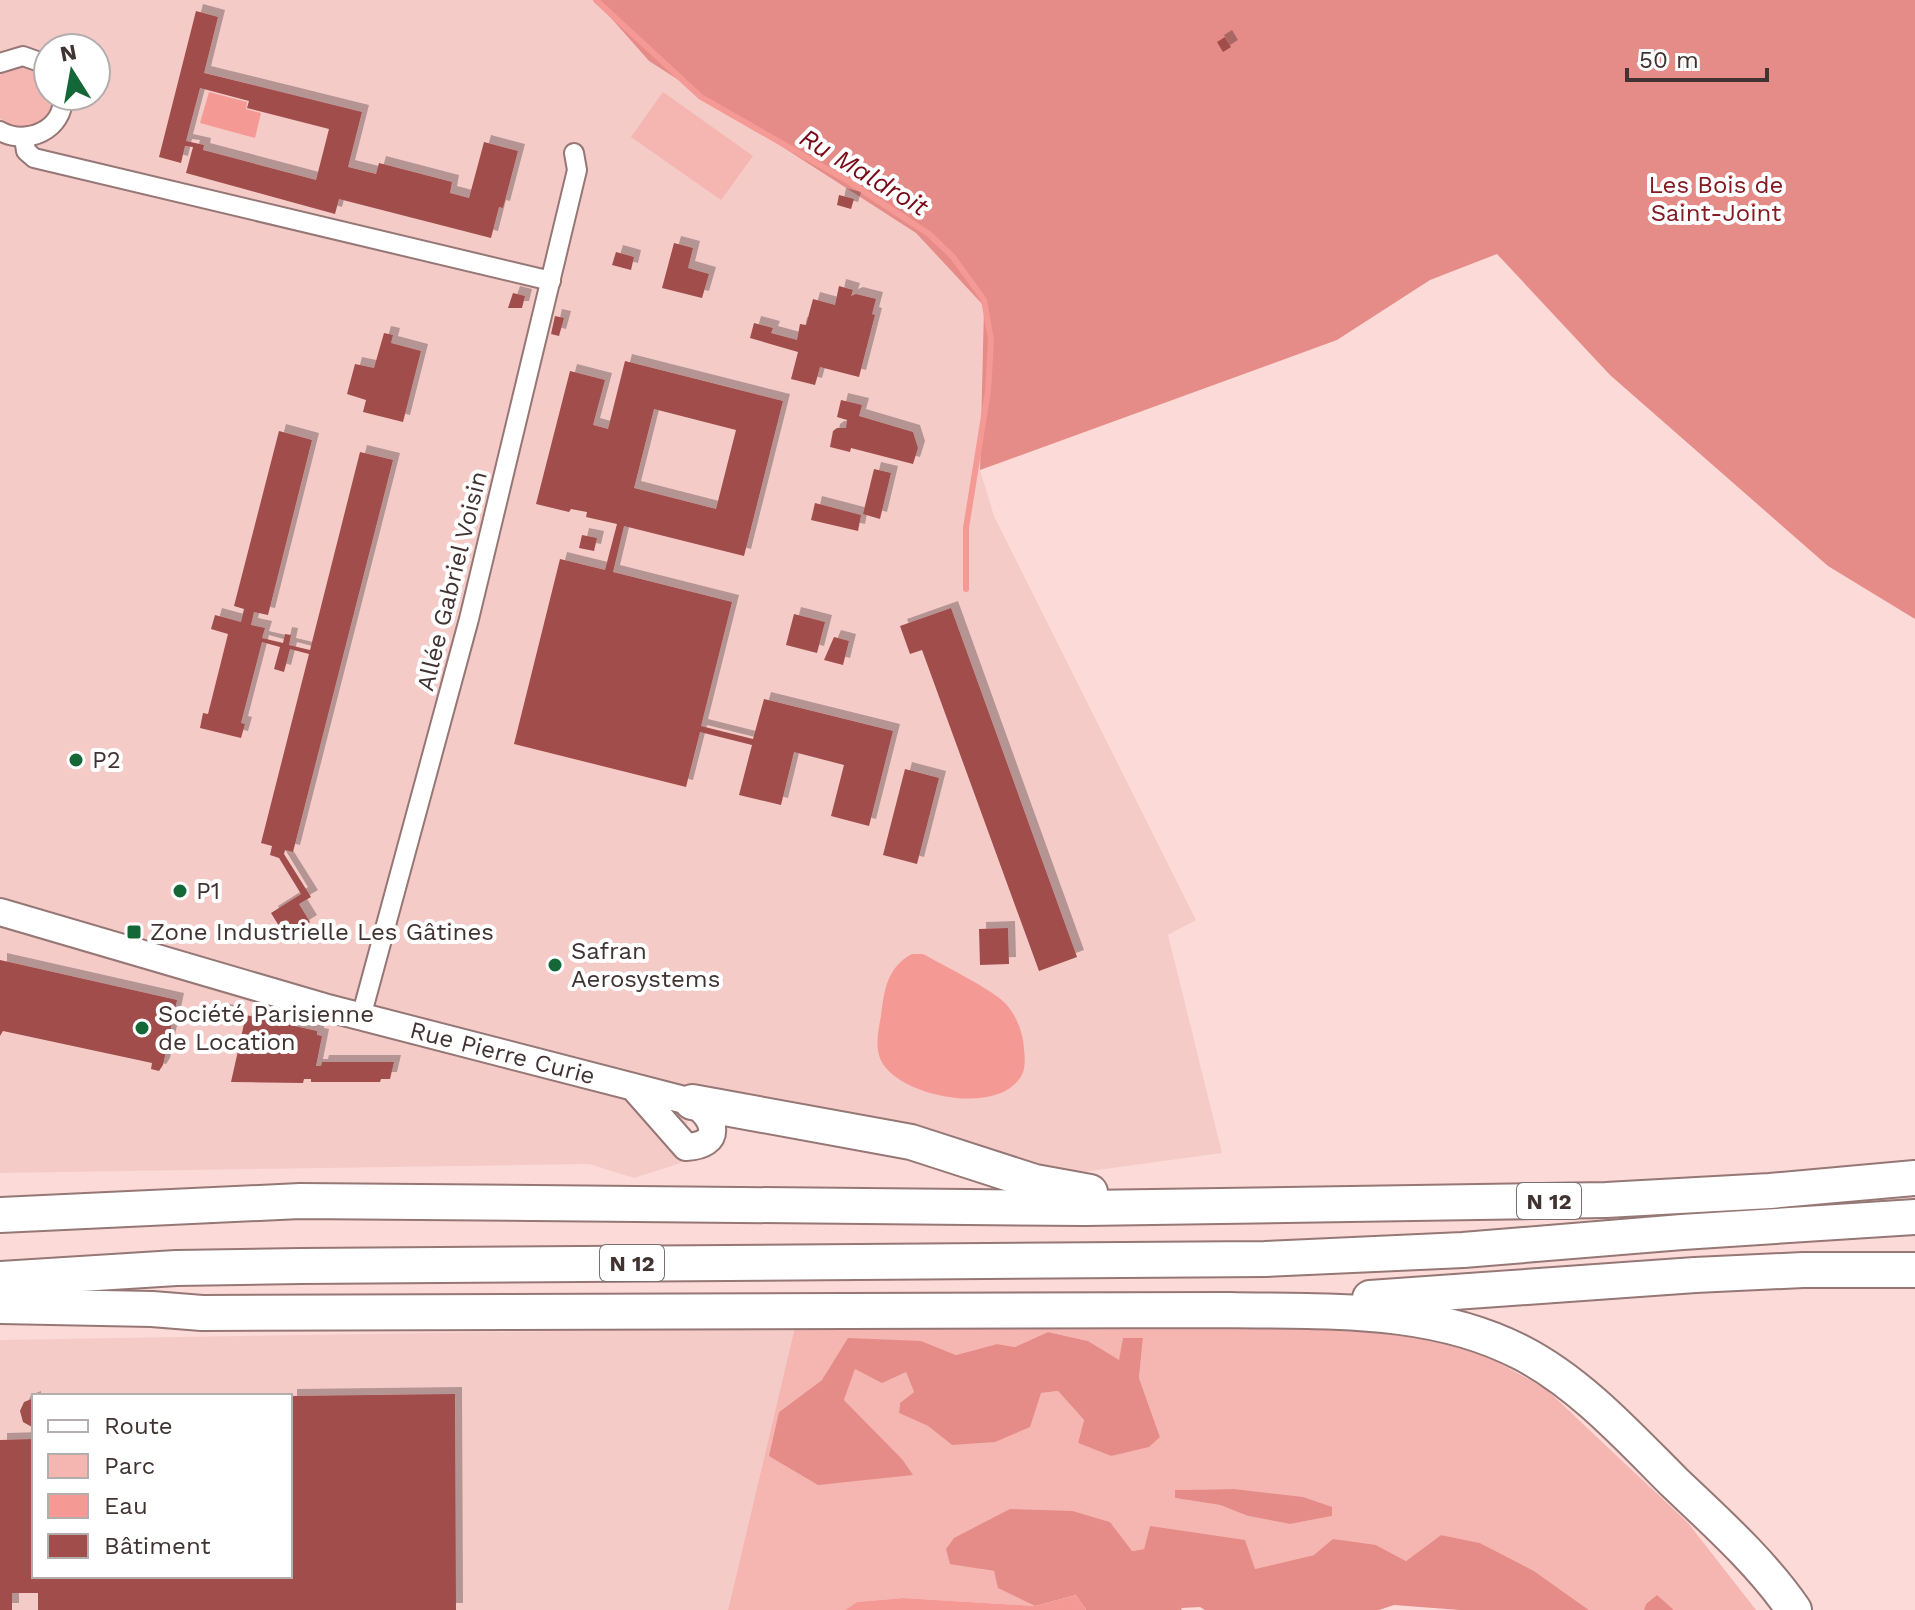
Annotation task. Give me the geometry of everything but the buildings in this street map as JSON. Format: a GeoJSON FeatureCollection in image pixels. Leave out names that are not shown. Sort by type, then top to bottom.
{"type":"FeatureCollection","features":[{"type":"Feature","properties":{"kind":"highway"},"geometry":{"type":"LineString","coordinates":[[692,1102],[911,1142],[1035,1182],[1090,1192],[1151,1193],[1183,1207]]}},
{"type":"Feature","properties":{"kind":"highway","name":"N 12"},"geometry":{"type":"LineString","coordinates":[[0,1215],[300,1201],[1183,1207],[1606,1200],[1770,1191],[1915,1178]]}},
{"type":"Feature","properties":{"kind":"highway","name":"N 12"},"geometry":{"type":"LineString","coordinates":[[0,1279],[176,1268],[286,1266],[1265,1259],[1463,1250],[1697,1230],[1915,1217]]}},
{"type":"Feature","properties":{"kind":"highway"},"geometry":{"type":"LineString","coordinates":[[1230,1310],[1273,1303],[1695,1275],[1803,1270],[1915,1270]]}},
{"type":"Feature","properties":{"kind":"highway"},"geometry":{"type":"LineString","coordinates":[[0,1306],[202,1313],[1230,1310],[1380,1314],[1481,1334],[1524,1354],[1572,1386],[1749,1555],[1794,1610]]}},
{"type":"Feature","properties":{"kind":"highway"},"geometry":{"type":"LineString","coordinates":[[0,1326],[153,1319],[202,1313]]}},
{"type":"Feature","properties":{"kind":"street"},"geometry":{"type":"LineString","coordinates":[[0,63],[23,56],[32,57]]}},
{"type":"Feature","properties":{"kind":"street"},"geometry":{"type":"LineString","coordinates":[[0,131],[24,138],[48,129],[59,112]]}},
{"type":"Feature","properties":{"kind":"street"},"geometry":{"type":"LineString","coordinates":[[24,138],[26,151],[34,158],[551,281]]}},
{"type":"Feature","properties":{"kind":"street","name":"Allée Gabriel Voisin"},"geometry":{"type":"LineString","coordinates":[[361,1017],[469,619],[577,170],[574,153]]}},
{"type":"Feature","properties":{"kind":"street","name":"Rue Pierre Curie"},"geometry":{"type":"LineString","coordinates":[[0,912],[361,1017],[692,1102]]}},
{"type":"Feature","properties":{"kind":"street"},"geometry":{"type":"LineString","coordinates":[[635,1089],[686,1147],[706,1143],[712,1132],[712,1121],[704,1110],[692,1102]]}},
{"type":"Feature","properties":{"kind":"shaded area"},"geometry":{"type":"Polygon","coordinates":[[[0,0],[595,0],[649,61],[916,233],[984,306],[980,470],[994,516],[1196,920],[1168,935],[1222,1153],[1068,1174],[693,1087],[681,1163],[634,1178],[589,1164],[0,1173],[0,0]]]}},
{"type":"Feature","properties":{"kind":"shaded area"},"geometry":{"type":"Polygon","coordinates":[[[795,1327],[728,1610],[0,1610],[0,1340],[795,1327]]]}},
{"type":"Feature","properties":{"kind":"green space","name":"Les Bois de Saint-Joint"},"geometry":{"type":"Polygon","coordinates":[[[595,0],[1915,0],[1915,619],[1828,566],[1610,375],[1497,254],[1430,280],[1337,340],[980,470],[984,306],[916,233],[649,61],[595,0]]]}},
{"type":"Feature","properties":{"kind":"green space"},"geometry":{"type":"Polygon","coordinates":[[[24,64],[32,67],[32,112],[49,112],[41,121],[18,127],[0,118],[0,75],[5,70],[24,64]]]}},
{"type":"Feature","properties":{"kind":"green space"},"geometry":{"type":"Polygon","coordinates":[[[663,92],[753,156],[721,200],[631,137],[663,92]]]}},
{"type":"Feature","properties":{"kind":"green space"},"geometry":{"type":"Polygon","coordinates":[[[795,1327],[1319,1328],[1411,1334],[1491,1358],[1547,1390],[1688,1523],[1756,1610],[1674,1610],[1657,1596],[1646,1604],[1644,1610],[1589,1610],[1534,1571],[1480,1543],[1441,1535],[1406,1561],[1376,1545],[1255,1569],[1150,1527],[1144,1549],[1131,1551],[1110,1522],[1073,1511],[979,1569],[994,1571],[999,1588],[1035,1606],[903,1598],[857,1602],[845,1610],[728,1610],[795,1327]],[[1048,1332],[1015,1347],[997,1344],[956,1355],[920,1341],[822,1380],[779,1412],[902,1459],[844,1400],[855,1368],[906,1372],[914,1392],[900,1403],[899,1413],[928,1426],[952,1445],[1041,1393],[1058,1391],[1084,1420],[1078,1443],[1111,1456],[1160,1437],[1139,1378],[1143,1339],[1119,1361],[1088,1341],[1048,1332]],[[1234,1489],[1175,1490],[1175,1498],[1220,1505],[1248,1516],[1290,1524],[1332,1516],[1234,1489]]]}},
{"type":"Feature","properties":{"kind":"green space"},"geometry":{"type":"Polygon","coordinates":[[[1048,1332],[1088,1341],[1119,1360],[1123,1338],[1143,1338],[1139,1378],[1160,1437],[1149,1447],[1111,1456],[1078,1443],[1084,1420],[1058,1391],[1041,1393],[1030,1427],[995,1442],[952,1445],[928,1426],[899,1413],[900,1403],[914,1392],[906,1372],[882,1383],[855,1369],[844,1400],[902,1459],[913,1475],[818,1485],[769,1456],[779,1412],[822,1380],[848,1338],[921,1341],[956,1355],[997,1344],[1015,1347],[1048,1332]]]}},
{"type":"Feature","properties":{"kind":"green space"},"geometry":{"type":"Polygon","coordinates":[[[1234,1489],[1303,1497],[1332,1507],[1332,1516],[1290,1524],[1248,1516],[1220,1505],[1175,1498],[1175,1490],[1234,1489]]]}},
{"type":"Feature","properties":{"kind":"green space"},"geometry":{"type":"Polygon","coordinates":[[[1010,1509],[1073,1511],[1110,1522],[1132,1551],[1144,1549],[1150,1526],[1245,1540],[1255,1569],[1314,1555],[1333,1539],[1376,1545],[1406,1561],[1441,1535],[1480,1543],[1534,1571],[1589,1610],[1460,1610],[1394,1605],[1379,1610],[1205,1610],[1200,1607],[1181,1610],[1086,1610],[1076,1595],[1035,1606],[998,1588],[994,1571],[950,1564],[946,1549],[954,1538],[1010,1509]]]}},
{"type":"Feature","properties":{"kind":"green space"},"geometry":{"type":"Polygon","coordinates":[[[1657,1595],[1674,1610],[1644,1610],[1646,1604],[1657,1595]]]}},
{"type":"Feature","properties":{"kind":"water"},"geometry":{"type":"Polygon","coordinates":[[[209,92],[247,102],[246,109],[261,113],[255,138],[200,123],[209,92]]]}},
{"type":"Feature","properties":{"kind":"water"},"geometry":{"type":"Polygon","coordinates":[[[912,954],[923,954],[967,978],[991,992],[1010,1009],[1021,1031],[1025,1060],[1022,1075],[1008,1089],[972,1099],[929,1093],[894,1076],[883,1064],[878,1053],[878,1041],[886,989],[897,966],[912,954]]]}},
{"type":"Feature","properties":{"kind":"water"},"geometry":{"type":"Polygon","coordinates":[[[1076,1595],[1086,1610],[845,1610],[857,1602],[903,1598],[1035,1606],[1076,1595]]]}},
{"type":"Feature","properties":{"kind":"waterway","name":"Ru Maldroit"},"geometry":{"type":"LineString","coordinates":[[596,0],[701,97],[848,181],[929,234],[953,257],[984,300],[991,340],[988,391],[966,528],[966,589]]}},
{"type":"Feature","properties":{"kind":"place","name":"P2"},"geometry":{"type":"Point","coordinates":[76,760]}},
{"type":"Feature","properties":{"kind":"place","name":"P1"},"geometry":{"type":"Point","coordinates":[180,891]}},
{"type":"Feature","properties":{"kind":"place","name":"Zone Industrielle Les Gâtines"},"geometry":{"type":"Point","coordinates":[134,932]}},
{"type":"Feature","properties":{"kind":"place","name":"Safran Aerosystems"},"geometry":{"type":"Point","coordinates":[555,965]}},
{"type":"Feature","properties":{"kind":"place","name":"Société Parisienne de Location"},"geometry":{"type":"Point","coordinates":[142,1028]}}]}
